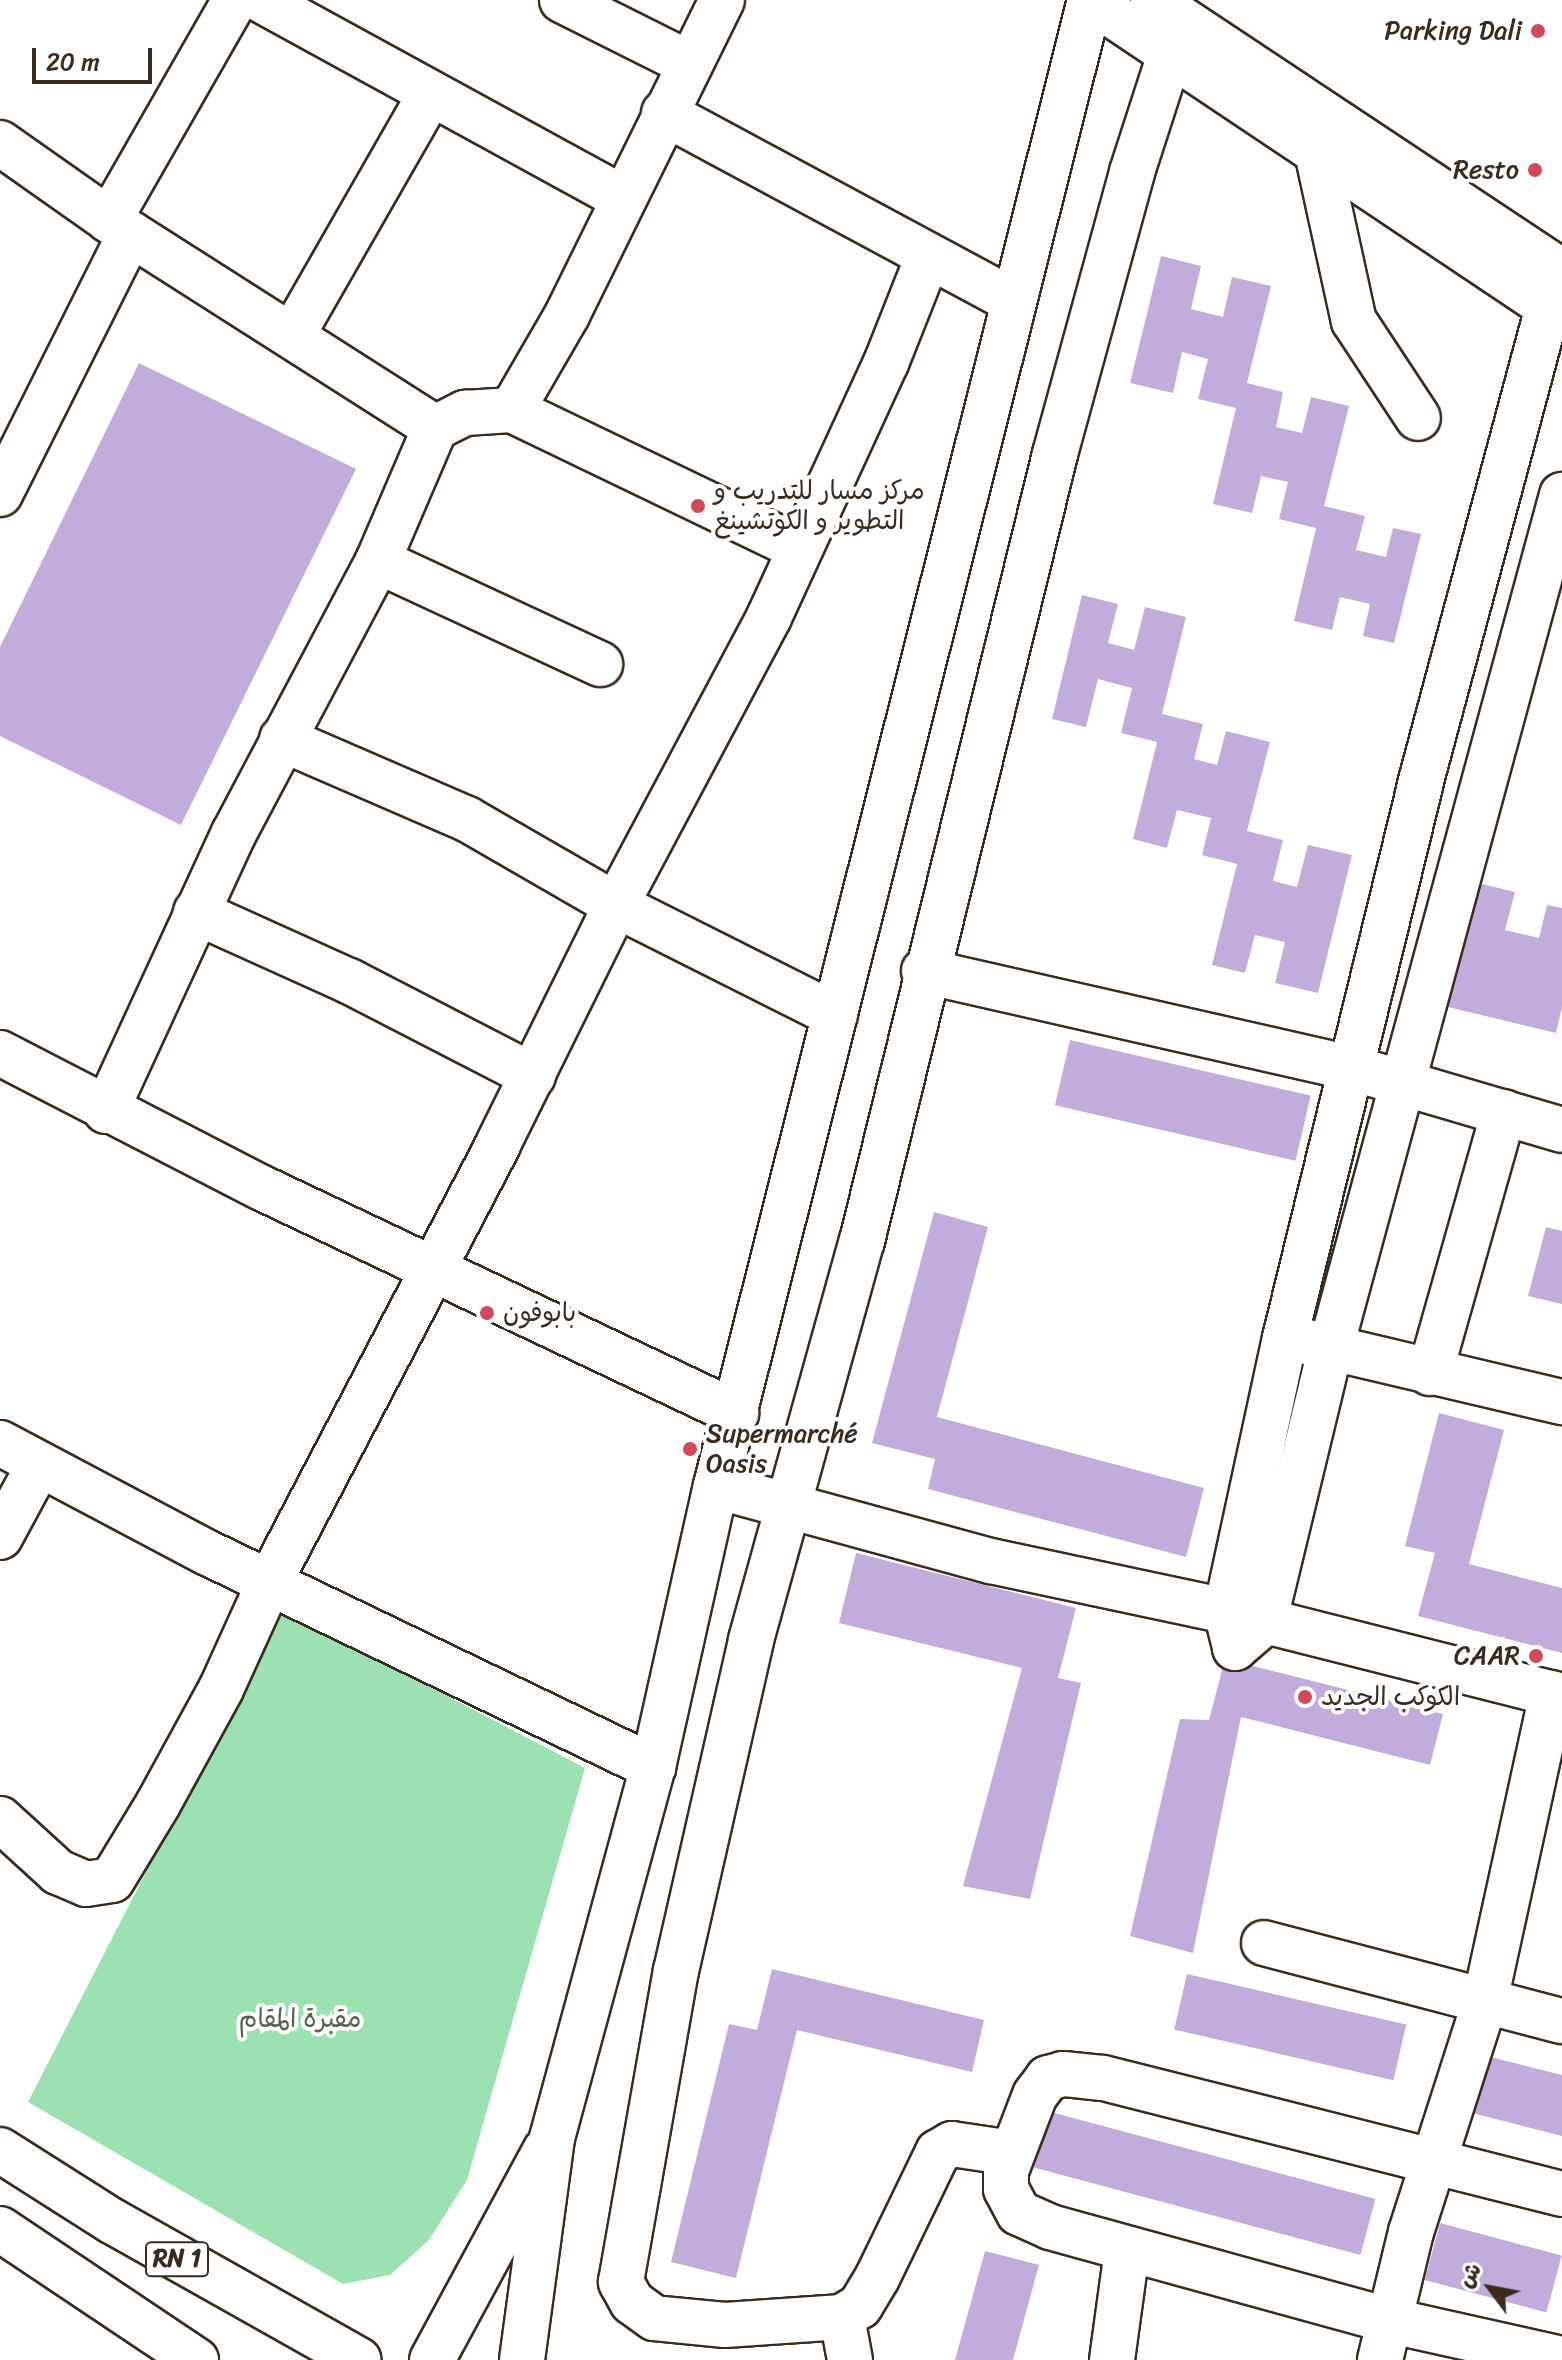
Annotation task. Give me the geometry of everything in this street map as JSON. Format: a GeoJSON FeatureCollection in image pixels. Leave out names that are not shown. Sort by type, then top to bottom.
{"type":"FeatureCollection","features":[{"type":"Feature","properties":{"kind":"main road"},"geometry":{"type":"LineString","coordinates":[[0,494],[120,227],[235,0]]}},
{"type":"Feature","properties":{"kind":"main road"},"geometry":{"type":"LineString","coordinates":[[261,0],[622,198]]}},
{"type":"Feature","properties":{"kind":"main road"},"geometry":{"type":"LineString","coordinates":[[562,0],[690,64]]}},
{"type":"Feature","properties":{"kind":"main road"},"geometry":{"type":"LineString","coordinates":[[512,410],[567,315],[722,0]]}},
{"type":"Feature","properties":{"kind":"main road"},"geometry":{"type":"LineString","coordinates":[[522,2360],[552,2138],[653,1767],[716,1486],[1011,300],[1064,116],[1090,0],[1170,54],[1322,135]]}},
{"type":"Feature","properties":{"kind":"main road"},"geometry":{"type":"LineString","coordinates":[[1153,0],[1322,135],[1557,298],[1420,786],[1285,1338],[1245,1617]]}},
{"type":"Feature","properties":{"kind":"main road"},"geometry":{"type":"LineString","coordinates":[[1012,2153],[952,2144],[938,2152],[877,2278],[860,2306],[842,2317],[725,2325],[654,2318],[632,2302],[621,2282],[676,1971],[751,1640],[791,1509],[862,1241],[924,971],[996,704],[1059,439],[1132,172],[1170,54]]}},
{"type":"Feature","properties":{"kind":"main road"},"geometry":{"type":"LineString","coordinates":[[293,334],[430,95]]}},
{"type":"Feature","properties":{"kind":"main road"},"geometry":{"type":"LineString","coordinates":[[664,113],[1011,300]]}},
{"type":"Feature","properties":{"kind":"main road"},"geometry":{"type":"LineString","coordinates":[[1322,135],[1354,321],[1418,418]]}},
{"type":"Feature","properties":{"kind":"main road"},"geometry":{"type":"LineString","coordinates":[[0,143],[120,227],[293,334],[435,428]]}},
{"type":"Feature","properties":{"kind":"main road"},"geometry":{"type":"LineString","coordinates":[[0,1819],[58,1872],[86,1884],[112,1880],[221,1689],[270,1581],[533,1076],[616,905],[756,642],[886,363],[928,257]]}},
{"type":"Feature","properties":{"kind":"main road"},"geometry":{"type":"LineString","coordinates":[[106,1111],[196,912],[282,739],[378,561],[435,428],[465,413],[512,410],[799,548]]}},
{"type":"Feature","properties":{"kind":"main road"},"geometry":{"type":"LineString","coordinates":[[1245,1617],[1331,1347],[1562,495]]}},
{"type":"Feature","properties":{"kind":"main road"},"geometry":{"type":"LineString","coordinates":[[378,561],[600,664]]}},
{"type":"Feature","properties":{"kind":"main road"},"geometry":{"type":"LineString","coordinates":[[282,739],[467,819],[616,905],[835,1015]]}},
{"type":"Feature","properties":{"kind":"main road"},"geometry":{"type":"LineString","coordinates":[[196,912],[349,981],[533,1076]]}},
{"type":"Feature","properties":{"kind":"main road"},"geometry":{"type":"LineString","coordinates":[[924,971],[1352,1068],[1401,1086],[1562,1130]]}},
{"type":"Feature","properties":{"kind":"main road"},"geometry":{"type":"LineString","coordinates":[[0,1053],[106,1111],[433,1265],[736,1413]]}},
{"type":"Feature","properties":{"kind":"main road"},"geometry":{"type":"LineString","coordinates":[[1430,1373],[1504,1112]]}},
{"type":"Feature","properties":{"kind":"main road"},"geometry":{"type":"LineString","coordinates":[[1285,1338],[1562,1402]]}},
{"type":"Feature","properties":{"kind":"main road"},"geometry":{"type":"LineString","coordinates":[[0,1443],[270,1581],[653,1767]]}},
{"type":"Feature","properties":{"kind":"main road"},"geometry":{"type":"LineString","coordinates":[[0,1537],[39,1465]]}},
{"type":"Feature","properties":{"kind":"main road"},"geometry":{"type":"LineString","coordinates":[[716,1486],[791,1509],[991,1561],[1245,1617],[1557,1694],[1485,2001],[1436,2165],[1411,2232],[1386,2340]]}},
{"type":"Feature","properties":{"kind":"main road"},"geometry":{"type":"LineString","coordinates":[[1264,1943],[1562,2021]]}},
{"type":"Feature","properties":{"kind":"main road"},"geometry":{"type":"LineString","coordinates":[[1562,2194],[1436,2165],[1102,2078],[1063,2074],[1048,2078],[1035,2095],[1012,2153],[1006,2189],[1019,2213],[1386,2340],[1562,2359]]}},
{"type":"Feature","properties":{"kind":"main road"},"geometry":{"type":"LineString","coordinates":[[432,2360],[552,2138]]}},
{"type":"Feature","properties":{"kind":"main road","name":"RN 1"},"geometry":{"type":"LineString","coordinates":[[0,2150],[112,2221],[359,2360]]}},
{"type":"Feature","properties":{"kind":"main road","name":"RN 1"},"geometry":{"type":"LineString","coordinates":[[0,2229],[196,2360]]}},
{"type":"Feature","properties":{"kind":"main road"},"geometry":{"type":"LineString","coordinates":[[1112,2360],[1127,2250]]}},
{"type":"Feature","properties":{"kind":"main road"},"geometry":{"type":"LineString","coordinates":[[842,2317],[850,2360]]}},
{"type":"Feature","properties":{"kind":"green space","name":"مقبرة المقام"},"geometry":{"type":"Polygon","coordinates":[[[281,1609],[585,1768],[467,2180],[429,2240],[390,2275],[343,2284],[28,2102],[281,1609]]]}},
{"type":"Feature","properties":{"kind":"building"},"geometry":{"type":"Polygon","coordinates":[[[1161,256],[1201,266],[1191,309],[1223,317],[1232,277],[1271,286],[1247,383],[1283,392],[1276,427],[1302,433],[1311,397],[1349,406],[1324,506],[1365,516],[1356,550],[1386,557],[1393,528],[1421,534],[1394,643],[1363,636],[1370,604],[1340,597],[1332,630],[1294,621],[1316,528],[1279,519],[1288,482],[1261,476],[1252,513],[1213,504],[1236,408],[1198,399],[1208,359],[1182,352],[1173,393],[1130,383],[1161,256]]]}},
{"type":"Feature","properties":{"kind":"building"},"geometry":{"type":"Polygon","coordinates":[[[139,363],[356,469],[181,825],[0,736],[0,647],[139,363]]]}},
{"type":"Feature","properties":{"kind":"building"},"geometry":{"type":"Polygon","coordinates":[[[1082,595],[1118,604],[1108,643],[1134,650],[1145,607],[1186,617],[1162,714],[1203,724],[1194,759],[1217,765],[1226,731],[1270,742],[1247,831],[1283,840],[1273,881],[1297,887],[1308,845],[1352,855],[1318,993],[1275,983],[1285,942],[1255,935],[1245,973],[1212,965],[1237,864],[1202,855],[1211,818],[1177,810],[1167,848],[1133,839],[1157,742],[1121,733],[1132,688],[1098,679],[1086,727],[1052,719],[1082,595]]]}},
{"type":"Feature","properties":{"kind":"building"},"geometry":{"type":"Polygon","coordinates":[[[1478,883],[1515,892],[1505,930],[1539,938],[1547,905],[1562,908],[1562,1007],[1556,1033],[1448,1007],[1478,883]]]}},
{"type":"Feature","properties":{"kind":"building"},"geometry":{"type":"Polygon","coordinates":[[[1070,1040],[1311,1096],[1296,1161],[1055,1105],[1070,1040]]]}},
{"type":"Feature","properties":{"kind":"building"},"geometry":{"type":"Polygon","coordinates":[[[934,1212],[988,1227],[937,1417],[1204,1488],[1186,1557],[928,1489],[935,1459],[872,1443],[934,1212]]]}},
{"type":"Feature","properties":{"kind":"building"},"geometry":{"type":"Polygon","coordinates":[[[1546,1227],[1562,1231],[1562,1304],[1528,1296],[1546,1227]]]}},
{"type":"Feature","properties":{"kind":"building"},"geometry":{"type":"Polygon","coordinates":[[[1439,1413],[1504,1430],[1469,1564],[1562,1588],[1562,1653],[1418,1616],[1435,1553],[1405,1546],[1439,1413]]]}},
{"type":"Feature","properties":{"kind":"building"},"geometry":{"type":"Polygon","coordinates":[[[856,1553],[1076,1608],[1058,1678],[1081,1683],[1030,1899],[963,1886],[1022,1668],[839,1623],[856,1553]]]}},
{"type":"Feature","properties":{"kind":"building"},"geometry":{"type":"Polygon","coordinates":[[[1225,1659],[1443,1714],[1430,1765],[1241,1717],[1193,1953],[1130,1936],[1180,1719],[1209,1720],[1225,1659]]]}},
{"type":"Feature","properties":{"kind":"building"},"geometry":{"type":"Polygon","coordinates":[[[772,1969],[984,2020],[972,2072],[797,2030],[736,2278],[671,2262],[729,2024],[757,2030],[772,1969]]]}},
{"type":"Feature","properties":{"kind":"building"},"geometry":{"type":"Polygon","coordinates":[[[1187,1974],[1406,2025],[1393,2080],[1174,2030],[1187,1974]]]}},
{"type":"Feature","properties":{"kind":"building"},"geometry":{"type":"Polygon","coordinates":[[[1475,2053],[1562,2075],[1562,2136],[1461,2110],[1475,2053]]]}},
{"type":"Feature","properties":{"kind":"building"},"geometry":{"type":"Polygon","coordinates":[[[1047,2111],[1375,2199],[1360,2255],[1032,2167],[1047,2111]]]}},
{"type":"Feature","properties":{"kind":"building"},"geometry":{"type":"Polygon","coordinates":[[[1440,2223],[1562,2256],[1546,2313],[1425,2280],[1440,2223]]]}},
{"type":"Feature","properties":{"kind":"building"},"geometry":{"type":"Polygon","coordinates":[[[985,2251],[1039,2265],[1013,2360],[955,2360],[985,2251]]]}},
{"type":"Feature","properties":{"kind":"place","name":"Parking Dali"},"geometry":{"type":"Point","coordinates":[1538,31]}},
{"type":"Feature","properties":{"kind":"place","name":"Resto"},"geometry":{"type":"Point","coordinates":[1535,170]}},
{"type":"Feature","properties":{"kind":"place","name":"مركز مسار للتدريب و التطوير و الكوتشينغ"},"geometry":{"type":"Point","coordinates":[698,506]}},
{"type":"Feature","properties":{"kind":"place","name":"بابوفون"},"geometry":{"type":"Point","coordinates":[487,1313]}},
{"type":"Feature","properties":{"kind":"place","name":"Supermarché Oasis"},"geometry":{"type":"Point","coordinates":[690,1449]}},
{"type":"Feature","properties":{"kind":"place","name":"CAAR"},"geometry":{"type":"Point","coordinates":[1536,1656]}},
{"type":"Feature","properties":{"kind":"place","name":"الكوكب الجديد"},"geometry":{"type":"Point","coordinates":[1305,1697]}}]}
